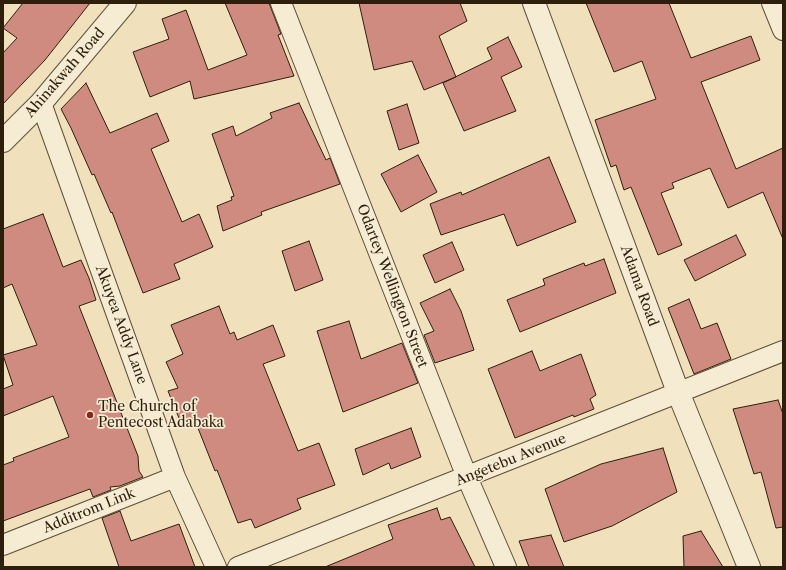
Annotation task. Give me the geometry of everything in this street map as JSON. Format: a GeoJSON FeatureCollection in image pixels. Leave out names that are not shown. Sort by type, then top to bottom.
{"type":"FeatureCollection","features":[{"type":"Feature","properties":{"kind":"street","name":"Ahinakwah Road"},"geometry":{"type":"LineString","coordinates":[[3,141],[41,103],[125,3]]}},
{"type":"Feature","properties":{"kind":"street","name":"Odartey Wellington Street"},"geometry":{"type":"LineString","coordinates":[[281,3],[467,477],[506,567]]}},
{"type":"Feature","properties":{"kind":"street","name":"Adama Road"},"geometry":{"type":"LineString","coordinates":[[534,3],[678,392],[750,567]]}},
{"type":"Feature","properties":{"kind":"street"},"geometry":{"type":"LineString","coordinates":[[772,3],[783,30]]}},
{"type":"Feature","properties":{"kind":"street","name":"Akuyea Addy Lane"},"geometry":{"type":"LineString","coordinates":[[41,103],[175,477],[216,567]]}},
{"type":"Feature","properties":{"kind":"street","name":"Angetebu Avenue"},"geometry":{"type":"LineString","coordinates":[[238,567],[783,351]]}},
{"type":"Feature","properties":{"kind":"street","name":"Additrom Link"},"geometry":{"type":"LineString","coordinates":[[3,545],[175,477]]}},
{"type":"Feature","properties":{"kind":"building"},"geometry":{"type":"Polygon","coordinates":[[[23,3],[90,3],[45,60],[3,104],[3,53],[17,38],[3,28],[23,3]]]}},
{"type":"Feature","properties":{"kind":"building"},"geometry":{"type":"Polygon","coordinates":[[[225,3],[269,3],[281,34],[278,35],[294,76],[194,99],[190,81],[150,97],[133,52],[169,39],[162,19],[186,10],[208,70],[247,55],[225,3]]]}},
{"type":"Feature","properties":{"kind":"building"},"geometry":{"type":"Polygon","coordinates":[[[359,3],[460,3],[467,21],[439,36],[456,77],[424,90],[412,61],[374,70],[359,3]]]}},
{"type":"Feature","properties":{"kind":"building"},"geometry":{"type":"Polygon","coordinates":[[[586,3],[669,3],[691,58],[751,36],[760,60],[701,82],[736,169],[783,148],[783,239],[763,192],[728,208],[710,168],[672,183],[674,188],[661,193],[682,245],[658,255],[631,187],[624,190],[616,165],[611,167],[595,120],[656,99],[642,61],[614,72],[586,3]]]}},
{"type":"Feature","properties":{"kind":"building"},"geometry":{"type":"Polygon","coordinates":[[[508,37],[522,67],[501,77],[516,111],[464,131],[443,83],[492,59],[487,48],[508,37]]]}},
{"type":"Feature","properties":{"kind":"building"},"geometry":{"type":"Polygon","coordinates":[[[86,83],[110,133],[157,113],[169,141],[151,149],[182,222],[199,214],[213,247],[174,264],[180,279],[143,293],[112,212],[111,213],[94,174],[92,175],[61,109],[86,83]]]}},
{"type":"Feature","properties":{"kind":"building"},"geometry":{"type":"Polygon","coordinates":[[[299,103],[326,160],[330,158],[340,184],[261,212],[262,215],[223,231],[217,206],[232,200],[231,197],[234,196],[212,134],[233,126],[236,136],[272,118],[270,113],[299,103]]]}},
{"type":"Feature","properties":{"kind":"building"},"geometry":{"type":"Polygon","coordinates":[[[407,104],[419,143],[399,150],[387,111],[407,104]]]}},
{"type":"Feature","properties":{"kind":"building"},"geometry":{"type":"Polygon","coordinates":[[[418,155],[437,192],[401,212],[381,174],[418,155]]]}},
{"type":"Feature","properties":{"kind":"building"},"geometry":{"type":"Polygon","coordinates":[[[549,157],[576,222],[517,246],[504,214],[441,235],[430,204],[461,192],[462,195],[549,157]]]}},
{"type":"Feature","properties":{"kind":"building"},"geometry":{"type":"Polygon","coordinates":[[[43,214],[63,267],[81,260],[89,278],[96,300],[79,306],[138,456],[139,471],[143,477],[120,486],[110,487],[111,490],[93,497],[90,489],[3,521],[3,465],[14,461],[13,458],[69,437],[53,396],[3,416],[3,389],[13,385],[3,355],[37,345],[12,284],[3,288],[3,229],[43,214]]]}},
{"type":"Feature","properties":{"kind":"building"},"geometry":{"type":"Polygon","coordinates":[[[736,235],[746,255],[695,281],[684,260],[736,235]]]}},
{"type":"Feature","properties":{"kind":"building"},"geometry":{"type":"Polygon","coordinates":[[[309,241],[323,280],[295,291],[282,251],[309,241]]]}},
{"type":"Feature","properties":{"kind":"building"},"geometry":{"type":"Polygon","coordinates":[[[452,242],[464,270],[435,283],[423,255],[452,242]]]}},
{"type":"Feature","properties":{"kind":"building"},"geometry":{"type":"Polygon","coordinates":[[[604,259],[616,293],[520,332],[507,300],[545,285],[543,279],[584,263],[585,266],[604,259]]]}},
{"type":"Feature","properties":{"kind":"building"},"geometry":{"type":"Polygon","coordinates":[[[450,289],[461,311],[474,350],[435,363],[424,335],[434,331],[420,303],[450,289]]]}},
{"type":"Feature","properties":{"kind":"building"},"geometry":{"type":"Polygon","coordinates":[[[689,299],[701,329],[717,323],[731,359],[694,374],[668,308],[689,299]]]}},
{"type":"Feature","properties":{"kind":"building"},"geometry":{"type":"Polygon","coordinates":[[[219,306],[230,334],[234,332],[237,340],[273,325],[285,356],[263,364],[298,451],[319,443],[335,485],[297,499],[301,509],[255,528],[251,519],[238,523],[194,418],[181,423],[168,391],[178,388],[166,362],[183,354],[171,325],[219,306]]]}},
{"type":"Feature","properties":{"kind":"building"},"geometry":{"type":"Polygon","coordinates":[[[349,321],[361,359],[402,343],[418,383],[343,412],[317,331],[349,321]]]}},
{"type":"Feature","properties":{"kind":"building"},"geometry":{"type":"Polygon","coordinates":[[[532,351],[540,371],[581,354],[596,395],[590,399],[594,409],[574,417],[573,415],[515,438],[488,369],[532,351]]]}},
{"type":"Feature","properties":{"kind":"building"},"geometry":{"type":"Polygon","coordinates":[[[778,400],[783,414],[783,527],[776,528],[761,472],[754,474],[733,409],[778,400]]]}},
{"type":"Feature","properties":{"kind":"building"},"geometry":{"type":"Polygon","coordinates":[[[411,428],[421,457],[391,469],[389,463],[363,475],[355,449],[411,428]]]}},
{"type":"Feature","properties":{"kind":"building"},"geometry":{"type":"Polygon","coordinates":[[[663,448],[677,492],[612,526],[564,542],[545,489],[601,464],[663,448]]]}},
{"type":"Feature","properties":{"kind":"building"},"geometry":{"type":"Polygon","coordinates":[[[437,508],[441,520],[450,517],[475,567],[325,567],[393,539],[388,525],[437,508]]]}},
{"type":"Feature","properties":{"kind":"building"},"geometry":{"type":"Polygon","coordinates":[[[120,511],[131,541],[179,524],[195,567],[119,567],[102,518],[120,511]]]}},
{"type":"Feature","properties":{"kind":"building"},"geometry":{"type":"Polygon","coordinates":[[[701,531],[723,567],[684,567],[683,536],[701,531]]]}},
{"type":"Feature","properties":{"kind":"building"},"geometry":{"type":"Polygon","coordinates":[[[551,535],[564,567],[529,567],[519,541],[551,535]]]}},
{"type":"Feature","properties":{"kind":"place","name":"The Church of Pentecost Adabaka"},"geometry":{"type":"Point","coordinates":[90,415]}}]}
